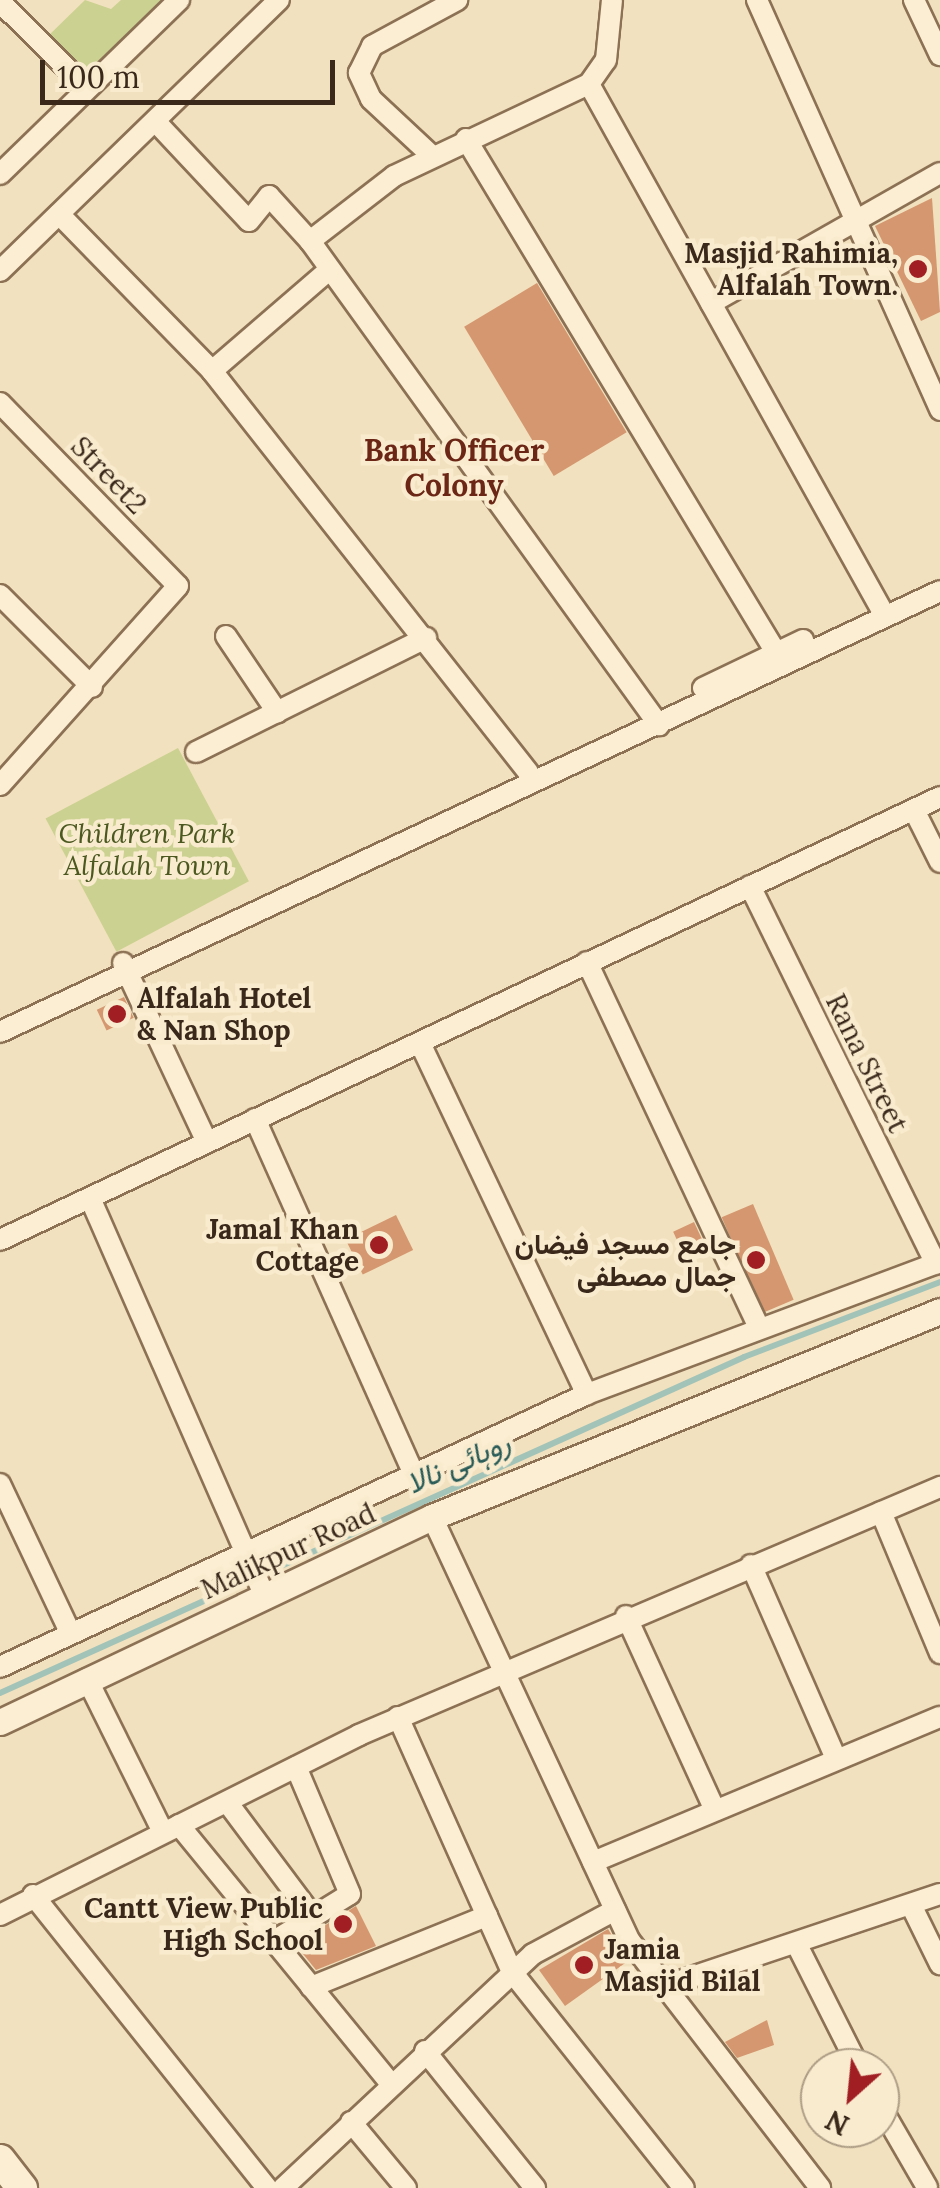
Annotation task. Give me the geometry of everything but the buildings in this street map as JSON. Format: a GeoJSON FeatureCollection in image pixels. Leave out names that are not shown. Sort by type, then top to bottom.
{"type":"FeatureCollection","features":[{"type":"Feature","properties":{"kind":"main road"},"geometry":{"type":"LineString","coordinates":[[1,2163],[22,2188]]}},
{"type":"Feature","properties":{"kind":"street"},"geometry":{"type":"LineString","coordinates":[[0,174],[178,0]]}},
{"type":"Feature","properties":{"kind":"street"},"geometry":{"type":"LineString","coordinates":[[0,270],[279,0]]}},
{"type":"Feature","properties":{"kind":"street"},"geometry":{"type":"LineString","coordinates":[[431,155],[370,99],[358,73],[372,46],[457,0]]}},
{"type":"Feature","properties":{"kind":"street"},"geometry":{"type":"LineString","coordinates":[[310,241],[431,155],[589,84],[606,60],[612,0]]}},
{"type":"Feature","properties":{"kind":"street"},"geometry":{"type":"LineString","coordinates":[[757,0],[857,213],[940,410]]}},
{"type":"Feature","properties":{"kind":"street"},"geometry":{"type":"LineString","coordinates":[[914,0],[938,46]]}},
{"type":"Feature","properties":{"kind":"street"},"geometry":{"type":"LineString","coordinates":[[0,2],[87,88]]}},
{"type":"Feature","properties":{"kind":"street"},"geometry":{"type":"LineString","coordinates":[[589,84],[882,611]]}},
{"type":"Feature","properties":{"kind":"street"},"geometry":{"type":"LineString","coordinates":[[154,121],[249,222],[269,196],[310,241],[328,271],[656,718]]}},
{"type":"Feature","properties":{"kind":"street"},"geometry":{"type":"LineString","coordinates":[[466,139],[780,658]]}},
{"type":"Feature","properties":{"kind":"street"},"geometry":{"type":"LineString","coordinates":[[710,304],[857,213],[940,173]]}},
{"type":"Feature","properties":{"kind":"street"},"geometry":{"type":"LineString","coordinates":[[58,214],[212,371],[528,772]]}},
{"type":"Feature","properties":{"kind":"street"},"geometry":{"type":"LineString","coordinates":[[212,371],[328,271]]}},
{"type":"Feature","properties":{"kind":"street","name":"Street2"},"geometry":{"type":"LineString","coordinates":[[0,402],[178,586],[92,686]]}},
{"type":"Feature","properties":{"kind":"street"},"geometry":{"type":"LineString","coordinates":[[882,611],[940,578]]}},
{"type":"Feature","properties":{"kind":"street"},"geometry":{"type":"LineString","coordinates":[[0,1018],[125,967],[780,658],[882,611],[940,590]]}},
{"type":"Feature","properties":{"kind":"street"},"geometry":{"type":"LineString","coordinates":[[0,595],[92,686],[0,785]]}},
{"type":"Feature","properties":{"kind":"street"},"geometry":{"type":"LineString","coordinates":[[226,636],[277,712]]}},
{"type":"Feature","properties":{"kind":"street"},"geometry":{"type":"LineString","coordinates":[[196,752],[426,638]]}},
{"type":"Feature","properties":{"kind":"street"},"geometry":{"type":"LineString","coordinates":[[0,1032],[125,967],[528,772],[656,718]]}},
{"type":"Feature","properties":{"kind":"street"},"geometry":{"type":"LineString","coordinates":[[0,1240],[940,797]]}},
{"type":"Feature","properties":{"kind":"street"},"geometry":{"type":"LineString","coordinates":[[914,810],[940,862]]}},
{"type":"Feature","properties":{"kind":"street","name":"Rana Street"},"geometry":{"type":"LineString","coordinates":[[750,886],[938,1263]]}},
{"type":"Feature","properties":{"kind":"street"},"geometry":{"type":"LineString","coordinates":[[586,962],[758,1325]]}},
{"type":"Feature","properties":{"kind":"street"},"geometry":{"type":"LineString","coordinates":[[125,967],[206,1142]]}},
{"type":"Feature","properties":{"kind":"street"},"geometry":{"type":"LineString","coordinates":[[420,1042],[588,1394]]}},
{"type":"Feature","properties":{"kind":"street"},"geometry":{"type":"LineString","coordinates":[[255,1119],[414,1474]]}},
{"type":"Feature","properties":{"kind":"street"},"geometry":{"type":"LineString","coordinates":[[90,1198],[257,1574]]}},
{"type":"Feature","properties":{"kind":"street"},"geometry":{"type":"LineString","coordinates":[[0,1666],[70,1632],[257,1574],[414,1474],[588,1394],[758,1325],[938,1263]]}},
{"type":"Feature","properties":{"kind":"street","name":"Malikpur Road"},"geometry":{"type":"LineString","coordinates":[[0,1722],[88,1678],[257,1574],[432,1517],[940,1311]]}},
{"type":"Feature","properties":{"kind":"street"},"geometry":{"type":"LineString","coordinates":[[0,1484],[70,1632]]}},
{"type":"Feature","properties":{"kind":"street"},"geometry":{"type":"LineString","coordinates":[[0,1915],[398,1717],[626,1616],[940,1487]]}},
{"type":"Feature","properties":{"kind":"street"},"geometry":{"type":"LineString","coordinates":[[882,1512],[940,1654]]}},
{"type":"Feature","properties":{"kind":"street"},"geometry":{"type":"LineString","coordinates":[[432,1517],[615,1910],[662,1988],[820,2188]]}},
{"type":"Feature","properties":{"kind":"street"},"geometry":{"type":"LineString","coordinates":[[751,1565],[836,1759]]}},
{"type":"Feature","properties":{"kind":"street"},"geometry":{"type":"LineString","coordinates":[[626,1616],[714,1808]]}},
{"type":"Feature","properties":{"kind":"street"},"geometry":{"type":"LineString","coordinates":[[88,1678],[171,1829],[274,1941],[391,2084]]}},
{"type":"Feature","properties":{"kind":"street"},"geometry":{"type":"LineString","coordinates":[[398,1717],[512,1972],[684,2188]]}},
{"type":"Feature","properties":{"kind":"street"},"geometry":{"type":"LineString","coordinates":[[592,1862],[940,1717]]}},
{"type":"Feature","properties":{"kind":"street"},"geometry":{"type":"LineString","coordinates":[[274,1941],[350,1894],[296,1767]]}},
{"type":"Feature","properties":{"kind":"street"},"geometry":{"type":"LineString","coordinates":[[226,1802],[313,1917]]}},
{"type":"Feature","properties":{"kind":"street"},"geometry":{"type":"LineString","coordinates":[[662,1988],[797,1946],[940,1894]]}},
{"type":"Feature","properties":{"kind":"street"},"geometry":{"type":"LineString","coordinates":[[34,1895],[267,2188]]}},
{"type":"Feature","properties":{"kind":"street"},"geometry":{"type":"LineString","coordinates":[[912,1905],[940,1964]]}},
{"type":"Feature","properties":{"kind":"street"},"geometry":{"type":"LineString","coordinates":[[283,2188],[512,1972],[615,1910]]}},
{"type":"Feature","properties":{"kind":"street"},"geometry":{"type":"LineString","coordinates":[[311,1987],[488,1916]]}},
{"type":"Feature","properties":{"kind":"street"},"geometry":{"type":"LineString","coordinates":[[797,1946],[848,2048]]}},
{"type":"Feature","properties":{"kind":"street"},"geometry":{"type":"LineString","coordinates":[[426,2051],[535,2188]]}},
{"type":"Feature","properties":{"kind":"street"},"geometry":{"type":"LineString","coordinates":[[351,2122],[406,2188]]}},
{"type":"Feature","properties":{"kind":"street"},"geometry":{"type":"LineString","coordinates":[[900,2142],[926,2188],[940,2180]]}},
{"type":"Feature","properties":{"kind":"green space"},"geometry":{"type":"Polygon","coordinates":[[[85,0],[111,9],[121,0],[167,0],[87,81],[45,39],[85,0]]]}},
{"type":"Feature","properties":{"kind":"green space","name":"Children Park Alfalah Town"},"geometry":{"type":"Polygon","coordinates":[[[178,748],[249,881],[116,952],[46,818],[178,748]]]}},
{"type":"Feature","properties":{"kind":"waterway","name":"روہائی نالا"},"geometry":{"type":"LineString","coordinates":[[0,1693],[744,1357],[940,1282]]}},
{"type":"Feature","properties":{"kind":"place","name":"Masjid Rahimia, Alfalah Town."},"geometry":{"type":"Point","coordinates":[918,269]}},
{"type":"Feature","properties":{"kind":"place","name":"Alfalah Hotel & Nan Shop"},"geometry":{"type":"Point","coordinates":[117,1014]}},
{"type":"Feature","properties":{"kind":"place","name":"Jamal Khan Cottage"},"geometry":{"type":"Point","coordinates":[379,1245]}},
{"type":"Feature","properties":{"kind":"place","name":"جامع مسجد فیضان جمال مصطفی"},"geometry":{"type":"Point","coordinates":[756,1260]}},
{"type":"Feature","properties":{"kind":"place","name":"Cantt View Public High School"},"geometry":{"type":"Point","coordinates":[343,1924]}},
{"type":"Feature","properties":{"kind":"place","name":"Jamia Masjid Bilal"},"geometry":{"type":"Point","coordinates":[584,1965]}},
{"type":"Feature","properties":{"kind":"district","name":"Bank Officer Colony"},"geometry":{"type":"Point","coordinates":[454,467]}}]}
